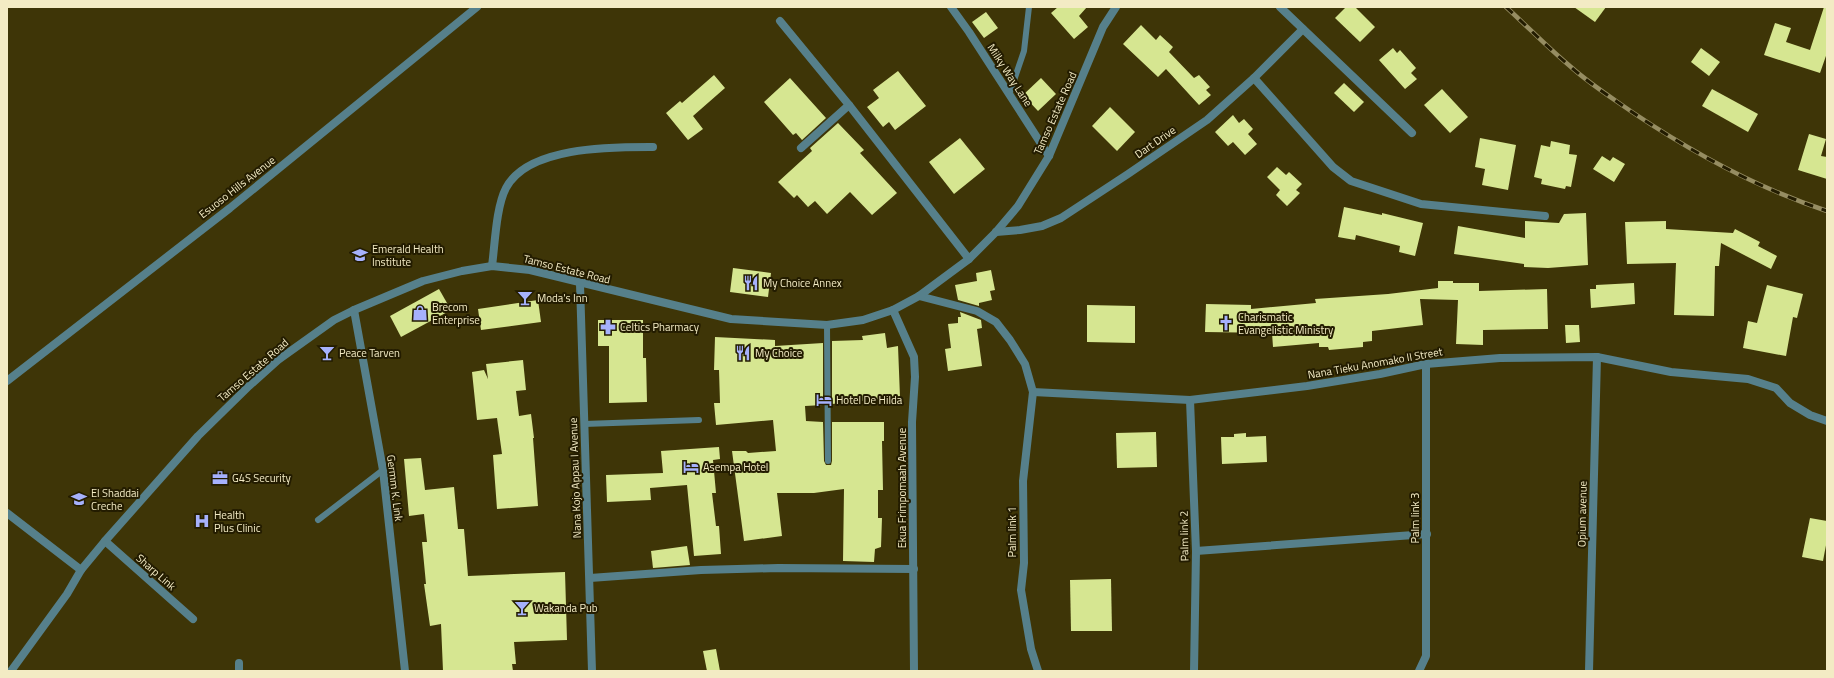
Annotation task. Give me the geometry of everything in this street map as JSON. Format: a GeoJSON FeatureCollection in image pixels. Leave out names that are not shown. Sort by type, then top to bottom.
{"type":"FeatureCollection","features":[{"type":"Feature","properties":{"kind":"street","name":"Esuoso Hills Avenue"},"geometry":{"type":"LineString","coordinates":[[7,381],[230,208],[477,7]]}},
{"type":"Feature","properties":{"kind":"street","name":"Milky Way Lane"},"geometry":{"type":"LineString","coordinates":[[951,7],[969,32],[1049,156]]}},
{"type":"Feature","properties":{"kind":"street","name":"Tamso Estate Road"},"geometry":{"type":"LineString","coordinates":[[11,671],[67,594],[81,570],[105,541],[178,457],[249,386],[278,360],[334,320],[423,281],[462,271],[492,266],[530,270],[580,284],[730,320],[827,325],[863,320],[893,310],[920,296],[969,259],[996,232],[1018,206],[1049,156],[1103,27],[1116,7]]}},
{"type":"Feature","properties":{"kind":"street"},"geometry":{"type":"LineString","coordinates":[[1280,7],[1412,133]]}},
{"type":"Feature","properties":{"kind":"street"},"geometry":{"type":"LineString","coordinates":[[780,20],[849,104],[969,259]]}},
{"type":"Feature","properties":{"kind":"street","name":"Dart Drive"},"geometry":{"type":"LineString","coordinates":[[996,232],[1042,226],[1061,218],[1128,174],[1207,120],[1254,78],[1303,29]]}},
{"type":"Feature","properties":{"kind":"street"},"geometry":{"type":"LineString","coordinates":[[1254,78],[1333,167],[1351,181],[1421,204],[1545,216]]}},
{"type":"Feature","properties":{"kind":"street"},"geometry":{"type":"LineString","coordinates":[[801,148],[849,104]]}},
{"type":"Feature","properties":{"kind":"street"},"geometry":{"type":"LineString","coordinates":[[492,266],[501,201],[506,188],[513,177],[521,170],[555,156],[572,152],[598,148],[653,147]]}},
{"type":"Feature","properties":{"kind":"street","name":"Nana Kojo Appau I Avenue"},"geometry":{"type":"LineString","coordinates":[[580,284],[592,671]]}},
{"type":"Feature","properties":{"kind":"street"},"geometry":{"type":"LineString","coordinates":[[920,296],[977,311],[996,322],[1010,340],[1025,364],[1033,392]]}},
{"type":"Feature","properties":{"kind":"street","name":"Germm K. Link"},"geometry":{"type":"LineString","coordinates":[[354,310],[383,470],[405,671]]}},
{"type":"Feature","properties":{"kind":"street","name":"Ekua Frimpomaah Avenue"},"geometry":{"type":"LineString","coordinates":[[893,310],[914,357],[915,377],[912,422],[914,671]]}},
{"type":"Feature","properties":{"kind":"street","name":"Nana Tieku Anomako II Street"},"geometry":{"type":"LineString","coordinates":[[1033,392],[1190,400],[1307,386],[1380,374],[1426,364],[1500,358],[1597,357],[1671,372],[1748,379],[1776,388],[1790,403],[1810,415],[1827,421]]}},
{"type":"Feature","properties":{"kind":"street","name":"Opium avenue"},"geometry":{"type":"LineString","coordinates":[[1589,671],[1597,357]]}},
{"type":"Feature","properties":{"kind":"street","name":"Palm link 3"},"geometry":{"type":"LineString","coordinates":[[1419,671],[1426,656],[1426,364]]}},
{"type":"Feature","properties":{"kind":"street","name":"Palm link 1"},"geometry":{"type":"LineString","coordinates":[[1033,392],[1023,481],[1024,563],[1021,590],[1031,649],[1038,671]]}},
{"type":"Feature","properties":{"kind":"street","name":"Palm link 2"},"geometry":{"type":"LineString","coordinates":[[1190,400],[1196,551],[1194,671]]}},
{"type":"Feature","properties":{"kind":"street"},"geometry":{"type":"LineString","coordinates":[[7,513],[81,570]]}},
{"type":"Feature","properties":{"kind":"street"},"geometry":{"type":"LineString","coordinates":[[1196,551],[1426,534]]}},
{"type":"Feature","properties":{"kind":"street","name":"Sharp Link"},"geometry":{"type":"LineString","coordinates":[[105,541],[193,618]]}},
{"type":"Feature","properties":{"kind":"street"},"geometry":{"type":"LineString","coordinates":[[590,578],[701,570],[778,568],[914,570]]}},
{"type":"Feature","properties":{"kind":"lane"},"geometry":{"type":"LineString","coordinates":[[1009,95],[1024,51],[1029,7]]}},
{"type":"Feature","properties":{"kind":"lane"},"geometry":{"type":"LineString","coordinates":[[827,325],[828,461]]}},
{"type":"Feature","properties":{"kind":"lane"},"geometry":{"type":"LineString","coordinates":[[584,424],[699,420]]}},
{"type":"Feature","properties":{"kind":"lane"},"geometry":{"type":"LineString","coordinates":[[318,520],[383,470]]}},
{"type":"Feature","properties":{"kind":"building"},"geometry":{"type":"Polygon","coordinates":[[[1058,7],[1087,7],[1079,16],[1088,27],[1074,39],[1051,13],[1058,7]]]}},
{"type":"Feature","properties":{"kind":"building"},"geometry":{"type":"Polygon","coordinates":[[[1346,7],[1355,7],[1375,27],[1360,42],[1335,18],[1346,7]]]}},
{"type":"Feature","properties":{"kind":"building"},"geometry":{"type":"Polygon","coordinates":[[[1574,7],[1606,7],[1595,22],[1574,7]]]}},
{"type":"Feature","properties":{"kind":"building"},"geometry":{"type":"Polygon","coordinates":[[[1824,7],[1827,8],[1827,53],[1820,73],[1764,55],[1775,23],[1791,28],[1786,42],[1810,50],[1824,7]]]}},
{"type":"Feature","properties":{"kind":"building"},"geometry":{"type":"Polygon","coordinates":[[[986,12],[998,28],[984,38],[972,22],[986,12]]]}},
{"type":"Feature","properties":{"kind":"building"},"geometry":{"type":"Polygon","coordinates":[[[1141,25],[1156,40],[1160,35],[1173,47],[1169,52],[1194,78],[1199,75],[1210,87],[1206,90],[1211,95],[1199,105],[1166,69],[1158,77],[1123,44],[1141,25]]]}},
{"type":"Feature","properties":{"kind":"building"},"geometry":{"type":"Polygon","coordinates":[[[1393,48],[1397,53],[1400,50],[1416,68],[1411,73],[1417,79],[1405,89],[1379,60],[1393,48]]]}},
{"type":"Feature","properties":{"kind":"building"},"geometry":{"type":"Polygon","coordinates":[[[1701,48],[1720,62],[1709,76],[1691,62],[1701,48]]]}},
{"type":"Feature","properties":{"kind":"building"},"geometry":{"type":"Polygon","coordinates":[[[898,71],[926,106],[895,130],[889,122],[883,127],[867,107],[879,98],[873,90],[898,71]]]}},
{"type":"Feature","properties":{"kind":"building"},"geometry":{"type":"Polygon","coordinates":[[[714,75],[725,88],[693,116],[703,129],[688,140],[666,113],[680,101],[682,103],[714,75]]]}},
{"type":"Feature","properties":{"kind":"building"},"geometry":{"type":"Polygon","coordinates":[[[790,78],[826,118],[802,140],[796,133],[793,135],[764,102],[790,78]]]}},
{"type":"Feature","properties":{"kind":"building"},"geometry":{"type":"Polygon","coordinates":[[[1041,78],[1056,94],[1038,111],[1023,95],[1041,78]]]}},
{"type":"Feature","properties":{"kind":"building"},"geometry":{"type":"Polygon","coordinates":[[[1344,83],[1364,102],[1354,112],[1334,93],[1344,83]]]}},
{"type":"Feature","properties":{"kind":"building"},"geometry":{"type":"Polygon","coordinates":[[[1442,89],[1468,117],[1450,133],[1424,105],[1442,89]]]}},
{"type":"Feature","properties":{"kind":"building"},"geometry":{"type":"Polygon","coordinates":[[[1712,89],[1758,114],[1748,132],[1702,106],[1712,89]]]}},
{"type":"Feature","properties":{"kind":"building"},"geometry":{"type":"Polygon","coordinates":[[[1110,107],[1135,132],[1117,151],[1092,126],[1110,107]]]}},
{"type":"Feature","properties":{"kind":"building"},"geometry":{"type":"Polygon","coordinates":[[[1233,115],[1239,123],[1244,119],[1253,129],[1248,134],[1257,144],[1245,155],[1233,142],[1228,146],[1215,132],[1233,115]]]}},
{"type":"Feature","properties":{"kind":"building"},"geometry":{"type":"Polygon","coordinates":[[[838,123],[864,150],[860,153],[897,193],[872,215],[850,192],[827,214],[815,201],[808,207],[797,195],[794,198],[778,182],[812,151],[810,148],[838,123]]]}},
{"type":"Feature","properties":{"kind":"building"},"geometry":{"type":"Polygon","coordinates":[[[1809,134],[1826,139],[1821,156],[1827,157],[1827,179],[1798,170],[1809,134]]]}},
{"type":"Feature","properties":{"kind":"building"},"geometry":{"type":"Polygon","coordinates":[[[960,138],[985,169],[954,194],[929,162],[960,138]]]}},
{"type":"Feature","properties":{"kind":"building"},"geometry":{"type":"Polygon","coordinates":[[[1480,138],[1516,145],[1508,190],[1482,185],[1485,169],[1475,167],[1480,138]]]}},
{"type":"Feature","properties":{"kind":"building"},"geometry":{"type":"Polygon","coordinates":[[[1551,141],[1570,145],[1569,154],[1577,155],[1571,187],[1566,186],[1565,189],[1541,184],[1542,179],[1534,177],[1541,145],[1550,147],[1551,141]]]}},
{"type":"Feature","properties":{"kind":"building"},"geometry":{"type":"Polygon","coordinates":[[[1602,156],[1610,161],[1613,157],[1625,164],[1614,182],[1593,169],[1602,156]]]}},
{"type":"Feature","properties":{"kind":"building"},"geometry":{"type":"Polygon","coordinates":[[[1277,167],[1286,175],[1289,172],[1302,184],[1296,190],[1300,193],[1287,206],[1276,195],[1280,190],[1267,177],[1277,167]]]}},
{"type":"Feature","properties":{"kind":"building"},"geometry":{"type":"Polygon","coordinates":[[[1344,207],[1382,215],[1382,213],[1423,223],[1415,256],[1399,252],[1400,246],[1356,235],[1355,240],[1338,237],[1344,207]]]}},
{"type":"Feature","properties":{"kind":"building"},"geometry":{"type":"Polygon","coordinates":[[[1586,213],[1588,265],[1548,268],[1524,267],[1524,264],[1454,254],[1458,226],[1525,238],[1525,221],[1559,223],[1564,214],[1586,213]]]}},
{"type":"Feature","properties":{"kind":"building"},"geometry":{"type":"Polygon","coordinates":[[[1666,221],[1666,229],[1733,233],[1735,229],[1760,242],[1758,246],[1777,256],[1771,269],[1721,243],[1719,266],[1715,266],[1714,316],[1674,315],[1676,263],[1627,264],[1625,222],[1666,221]]]}},
{"type":"Feature","properties":{"kind":"building","name":"My Choice Annex"},"geometry":{"type":"Polygon","coordinates":[[[733,268],[771,273],[768,297],[730,292],[733,268]]]}},
{"type":"Feature","properties":{"kind":"building"},"geometry":{"type":"Polygon","coordinates":[[[991,270],[995,290],[990,291],[992,300],[979,303],[979,306],[958,300],[955,285],[977,281],[976,273],[991,270]]]}},
{"type":"Feature","properties":{"kind":"building"},"geometry":{"type":"Polygon","coordinates":[[[1438,281],[1453,281],[1453,283],[1479,283],[1479,291],[1547,289],[1548,329],[1483,330],[1483,345],[1456,344],[1458,300],[1420,299],[1423,325],[1372,331],[1372,341],[1363,342],[1363,347],[1329,350],[1328,347],[1319,347],[1319,343],[1273,347],[1272,333],[1205,332],[1206,304],[1251,305],[1251,309],[1316,303],[1315,299],[1388,294],[1438,288],[1438,281]]]}},
{"type":"Feature","properties":{"kind":"building"},"geometry":{"type":"Polygon","coordinates":[[[1634,283],[1635,304],[1591,308],[1590,289],[1596,289],[1596,285],[1634,283]]]}},
{"type":"Feature","properties":{"kind":"building"},"geometry":{"type":"Polygon","coordinates":[[[1767,285],[1803,294],[1797,318],[1793,317],[1786,356],[1743,348],[1748,321],[1757,323],[1767,285]]]}},
{"type":"Feature","properties":{"kind":"building","name":"Brecom Enterprise"},"geometry":{"type":"Polygon","coordinates":[[[439,289],[451,310],[401,337],[390,316],[439,289]]]}},
{"type":"Feature","properties":{"kind":"building"},"geometry":{"type":"Polygon","coordinates":[[[538,300],[541,322],[481,330],[478,309],[538,300]]]}},
{"type":"Feature","properties":{"kind":"building"},"geometry":{"type":"Polygon","coordinates":[[[1087,305],[1135,306],[1135,343],[1087,342],[1087,305]]]}},
{"type":"Feature","properties":{"kind":"building"},"geometry":{"type":"Polygon","coordinates":[[[960,312],[981,320],[982,328],[977,329],[982,366],[948,371],[945,349],[951,348],[948,324],[958,323],[958,317],[961,317],[960,312]]]}},
{"type":"Feature","properties":{"kind":"building"},"geometry":{"type":"Polygon","coordinates":[[[598,320],[643,320],[643,358],[646,358],[647,402],[609,403],[609,346],[598,346],[598,320]]]}},
{"type":"Feature","properties":{"kind":"building"},"geometry":{"type":"Polygon","coordinates":[[[1565,325],[1579,325],[1580,342],[1566,343],[1565,325]]]}},
{"type":"Feature","properties":{"kind":"building"},"geometry":{"type":"Polygon","coordinates":[[[885,333],[887,348],[898,346],[900,397],[832,404],[832,341],[863,340],[862,336],[885,333]]]}},
{"type":"Feature","properties":{"kind":"building"},"geometry":{"type":"Polygon","coordinates":[[[715,337],[775,340],[775,346],[823,343],[823,405],[805,406],[806,421],[823,422],[824,461],[826,465],[831,465],[832,461],[832,422],[884,422],[884,441],[882,441],[883,490],[878,490],[878,518],[882,518],[881,547],[875,549],[874,562],[843,561],[844,489],[814,493],[777,493],[782,536],[744,541],[732,451],[746,451],[748,453],[776,451],[773,420],[716,425],[714,403],[720,403],[719,370],[714,370],[715,337]]]}},
{"type":"Feature","properties":{"kind":"building"},"geometry":{"type":"Polygon","coordinates":[[[523,360],[526,390],[516,391],[519,416],[531,414],[538,506],[497,509],[493,455],[502,454],[497,418],[477,420],[472,372],[484,370],[488,379],[486,364],[523,360]]]}},
{"type":"Feature","properties":{"kind":"building"},"geometry":{"type":"Polygon","coordinates":[[[1156,432],[1157,467],[1117,468],[1116,433],[1156,432]]]}},
{"type":"Feature","properties":{"kind":"building"},"geometry":{"type":"Polygon","coordinates":[[[1246,433],[1246,437],[1266,436],[1267,462],[1222,464],[1221,437],[1234,437],[1234,434],[1246,433]]]}},
{"type":"Feature","properties":{"kind":"building"},"geometry":{"type":"Polygon","coordinates":[[[719,447],[720,459],[713,460],[716,493],[712,493],[716,526],[719,526],[721,554],[694,556],[687,485],[650,488],[651,500],[607,502],[606,475],[663,473],[661,451],[719,447]]]}},
{"type":"Feature","properties":{"kind":"building"},"geometry":{"type":"Polygon","coordinates":[[[421,458],[425,490],[454,487],[458,529],[464,529],[468,576],[565,572],[567,640],[514,642],[516,664],[512,664],[513,671],[443,671],[441,624],[430,626],[424,584],[426,584],[422,542],[427,542],[424,514],[409,516],[404,459],[421,458]]]}},
{"type":"Feature","properties":{"kind":"building"},"geometry":{"type":"Polygon","coordinates":[[[1810,518],[1827,521],[1827,540],[1823,561],[1802,557],[1810,518]]]}},
{"type":"Feature","properties":{"kind":"building"},"geometry":{"type":"Polygon","coordinates":[[[687,546],[690,565],[653,568],[651,551],[687,546]]]}},
{"type":"Feature","properties":{"kind":"building"},"geometry":{"type":"Polygon","coordinates":[[[1111,579],[1112,631],[1071,631],[1070,580],[1111,579]]]}},
{"type":"Feature","properties":{"kind":"building"},"geometry":{"type":"Polygon","coordinates":[[[716,649],[720,671],[707,671],[703,651],[716,649]]]}},
{"type":"Feature","properties":{"kind":"railway"},"geometry":{"type":"LineString","coordinates":[[1506,7],[1578,73],[1601,91],[1678,142],[1726,168],[1776,192],[1827,211]]}},
{"type":"Feature","properties":{"kind":"place","name":"Emerald Health Institute"},"geometry":{"type":"Point","coordinates":[360,255]}},
{"type":"Feature","properties":{"kind":"place","name":"My Choice Annex"},"geometry":{"type":"Point","coordinates":[751,283]}},
{"type":"Feature","properties":{"kind":"place","name":"Moda's Inn"},"geometry":{"type":"Point","coordinates":[525,298]}},
{"type":"Feature","properties":{"kind":"place","name":"Brecom Enterprise"},"geometry":{"type":"Point","coordinates":[420,313]}},
{"type":"Feature","properties":{"kind":"place","name":"Charismatic Evangelistic Ministry"},"geometry":{"type":"Point","coordinates":[1226,323]}},
{"type":"Feature","properties":{"kind":"place","name":"Celtics Pharmacy"},"geometry":{"type":"Point","coordinates":[608,327]}},
{"type":"Feature","properties":{"kind":"place","name":"Peace Tarven"},"geometry":{"type":"Point","coordinates":[327,353]}},
{"type":"Feature","properties":{"kind":"place","name":"My Choice"},"geometry":{"type":"Point","coordinates":[743,353]}},
{"type":"Feature","properties":{"kind":"place","name":"Hotel De Hilda"},"geometry":{"type":"Point","coordinates":[824,400]}},
{"type":"Feature","properties":{"kind":"place","name":"Asempa Hotel"},"geometry":{"type":"Point","coordinates":[691,467]}},
{"type":"Feature","properties":{"kind":"place","name":"G4S Security"},"geometry":{"type":"Point","coordinates":[220,478]}},
{"type":"Feature","properties":{"kind":"place","name":"El Shaddai Creche"},"geometry":{"type":"Point","coordinates":[79,499]}},
{"type":"Feature","properties":{"kind":"place","name":"Health Plus Clinic"},"geometry":{"type":"Point","coordinates":[202,521]}},
{"type":"Feature","properties":{"kind":"place","name":"Wakanda Pub"},"geometry":{"type":"Point","coordinates":[522,608]}}]}
